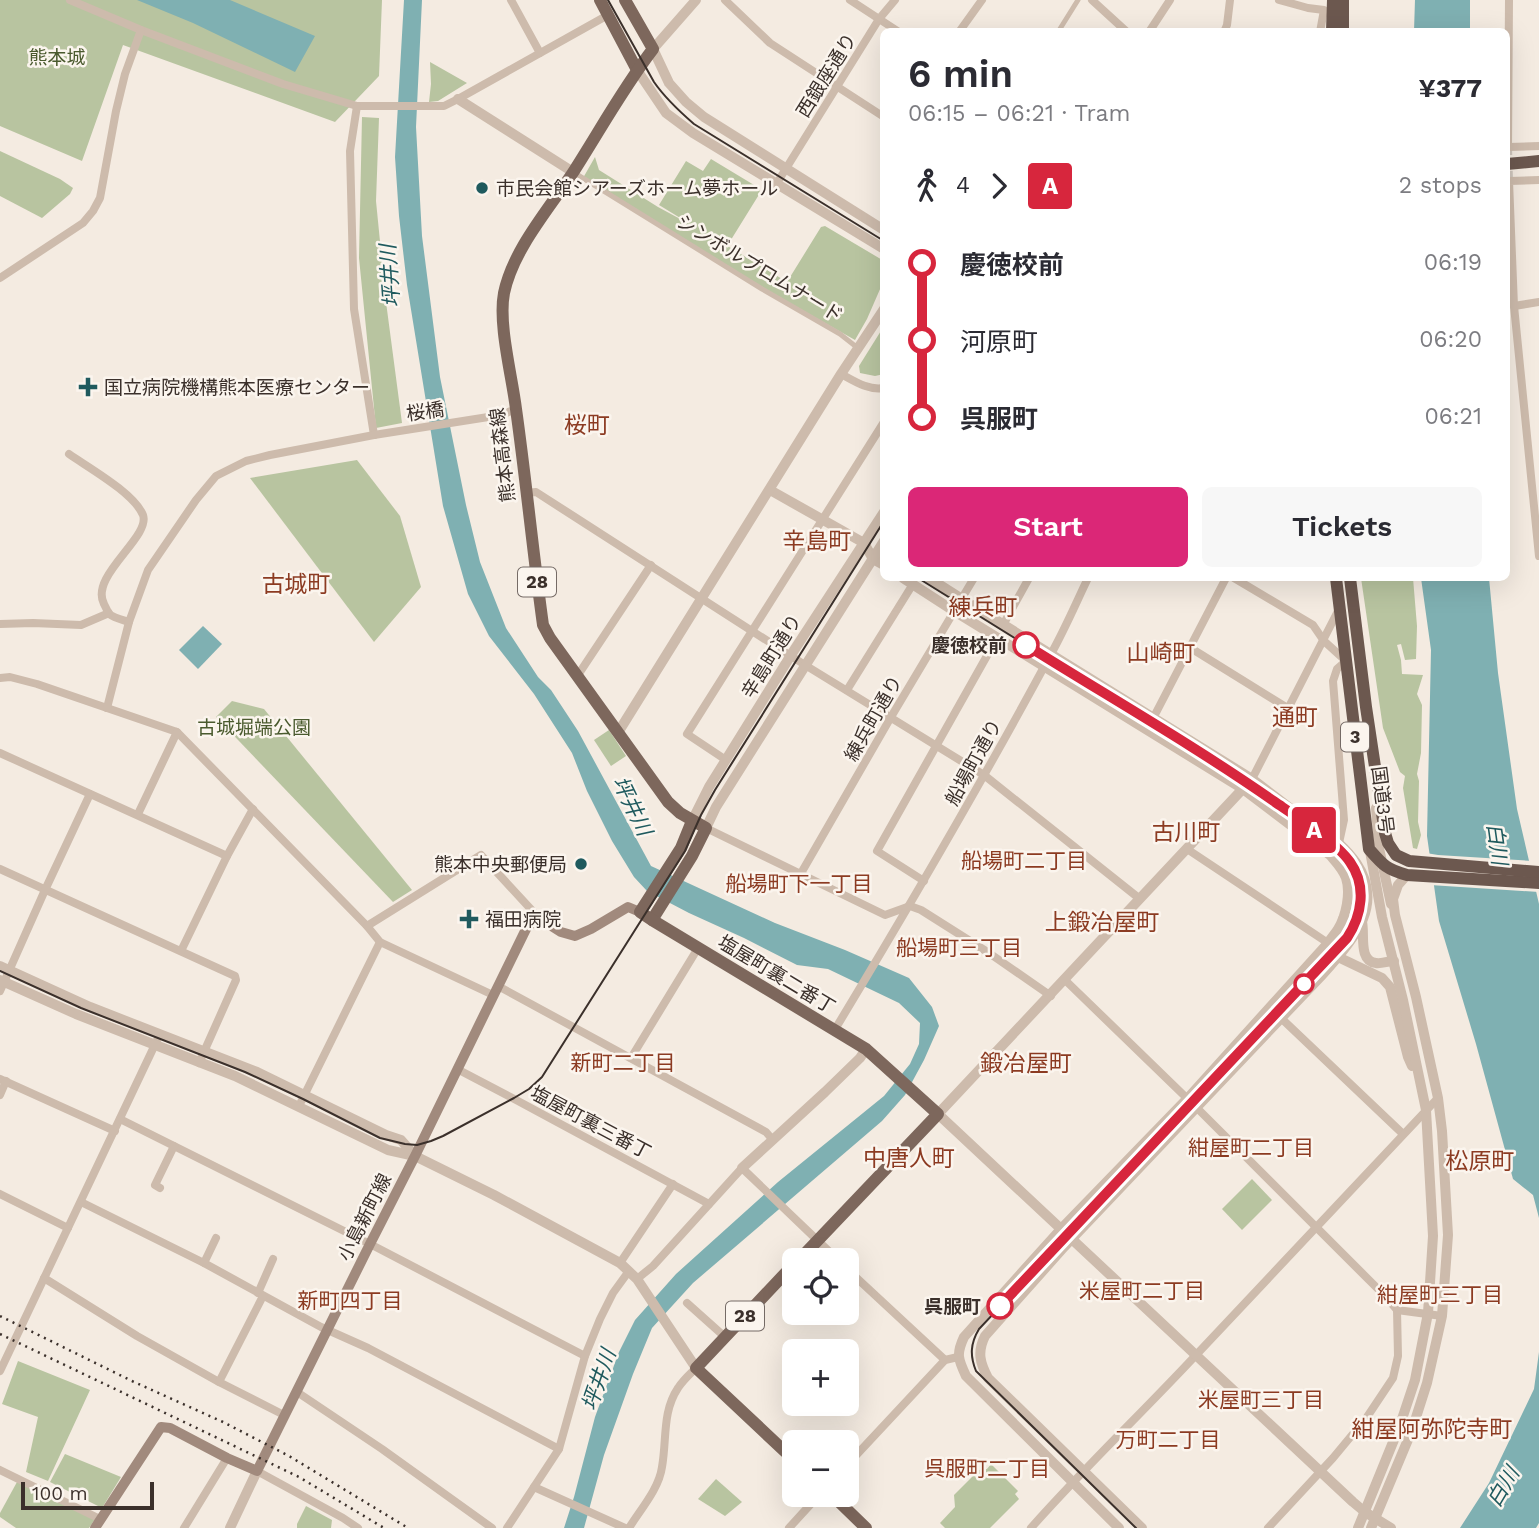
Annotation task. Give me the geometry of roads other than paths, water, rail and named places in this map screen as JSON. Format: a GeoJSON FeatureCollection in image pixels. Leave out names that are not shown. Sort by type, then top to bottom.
{"type":"FeatureCollection","features":[{"type":"Feature","properties":{"kind":"highway"},"geometry":{"type":"LineString","coordinates":[[1343,0],[1343,28]]}},
{"type":"Feature","properties":{"kind":"highway"},"geometry":{"type":"LineString","coordinates":[[1328,5],[1331,28]]}},
{"type":"Feature","properties":{"kind":"highway"},"geometry":{"type":"LineString","coordinates":[[1510,164],[1539,161]]}},
{"type":"Feature","properties":{"kind":"highway","name":"国道3号"},"geometry":{"type":"LineString","coordinates":[[1336,581],[1370,849],[1400,866]]}},
{"type":"Feature","properties":{"kind":"highway","name":"国道3号"},"geometry":{"type":"LineString","coordinates":[[1350,581],[1376,779],[1388,843],[1400,866]]}},
{"type":"Feature","properties":{"kind":"highway"},"geometry":{"type":"LineString","coordinates":[[1400,866],[1539,872]]}},
{"type":"Feature","properties":{"kind":"highway"},"geometry":{"type":"LineString","coordinates":[[1400,866],[1539,883]]}},
{"type":"Feature","properties":{"kind":"main road"},"geometry":{"type":"LineString","coordinates":[[600,0],[637,70]]}},
{"type":"Feature","properties":{"kind":"main road"},"geometry":{"type":"LineString","coordinates":[[625,0],[653,49]]}},
{"type":"Feature","properties":{"kind":"main road","name":"熊本高森線"},"geometry":{"type":"LineString","coordinates":[[653,49],[524,245],[509,276],[502,311],[543,625],[668,802],[680,813],[706,828]]}},
{"type":"Feature","properties":{"kind":"main road"},"geometry":{"type":"LineString","coordinates":[[686,852],[692,821]]}},
{"type":"Feature","properties":{"kind":"main road"},"geometry":{"type":"LineString","coordinates":[[652,920],[656,901],[686,852],[706,828]]}},
{"type":"Feature","properties":{"kind":"main road"},"geometry":{"type":"LineString","coordinates":[[539,918],[561,932],[575,936],[628,908],[640,912],[656,901]]}},
{"type":"Feature","properties":{"kind":"main road","name":"塩屋町裏二番丁"},"geometry":{"type":"LineString","coordinates":[[640,912],[866,1049],[938,1114]]}},
{"type":"Feature","properties":{"kind":"main road","name":"小島新町線"},"geometry":{"type":"LineString","coordinates":[[257,1471],[527,927],[539,918]]}},
{"type":"Feature","properties":{"kind":"main road"},"geometry":{"type":"LineString","coordinates":[[810,1248],[938,1114]]}},
{"type":"Feature","properties":{"kind":"main road","name":"28"},"geometry":{"type":"LineString","coordinates":[[696,1368],[782,1278]]}},
{"type":"Feature","properties":{"kind":"main road"},"geometry":{"type":"LineString","coordinates":[[696,1368],[782,1449]]}},
{"type":"Feature","properties":{"kind":"main road"},"geometry":{"type":"LineString","coordinates":[[98,1524],[161,1427],[170,1427],[257,1471]]}},
{"type":"Feature","properties":{"kind":"main road"},"geometry":{"type":"LineString","coordinates":[[844,1507],[866,1528]]}},
{"type":"Feature","properties":{"kind":"street"},"geometry":{"type":"LineString","coordinates":[[70,0],[284,84],[357,106],[444,106],[608,15]]}},
{"type":"Feature","properties":{"kind":"street"},"geometry":{"type":"LineString","coordinates":[[511,0],[540,52]]}},
{"type":"Feature","properties":{"kind":"street"},"geometry":{"type":"LineString","coordinates":[[696,0],[653,49],[669,83],[704,117],[880,228]]}},
{"type":"Feature","properties":{"kind":"street"},"geometry":{"type":"LineString","coordinates":[[725,0],[770,43],[880,114]]}},
{"type":"Feature","properties":{"kind":"street"},"geometry":{"type":"LineString","coordinates":[[850,0],[893,28]]}},
{"type":"Feature","properties":{"kind":"street","name":"西銀座通り"},"geometry":{"type":"LineString","coordinates":[[777,183],[879,19],[895,0]]}},
{"type":"Feature","properties":{"kind":"street"},"geometry":{"type":"LineString","coordinates":[[962,28],[982,0]]}},
{"type":"Feature","properties":{"kind":"street"},"geometry":{"type":"LineString","coordinates":[[1060,28],[1078,0]]}},
{"type":"Feature","properties":{"kind":"street"},"geometry":{"type":"LineString","coordinates":[[1092,0],[1123,28]]}},
{"type":"Feature","properties":{"kind":"street"},"geometry":{"type":"LineString","coordinates":[[1152,28],[1170,0]]}},
{"type":"Feature","properties":{"kind":"street"},"geometry":{"type":"LineString","coordinates":[[1226,28],[1230,0]]}},
{"type":"Feature","properties":{"kind":"street"},"geometry":{"type":"LineString","coordinates":[[1279,0],[1308,8],[1328,5],[1321,28]]}},
{"type":"Feature","properties":{"kind":"street"},"geometry":{"type":"LineString","coordinates":[[1509,0],[1509,28]]}},
{"type":"Feature","properties":{"kind":"street"},"geometry":{"type":"LineString","coordinates":[[0,278],[83,223],[93,211],[100,198],[125,74],[141,30]]}},
{"type":"Feature","properties":{"kind":"street"},"geometry":{"type":"LineString","coordinates":[[637,70],[666,113],[693,133],[880,247]]}},
{"type":"Feature","properties":{"kind":"street"},"geometry":{"type":"LineString","coordinates":[[458,99],[573,172]]}},
{"type":"Feature","properties":{"kind":"street"},"geometry":{"type":"LineString","coordinates":[[357,106],[350,151],[354,309],[374,435]]}},
{"type":"Feature","properties":{"kind":"street"},"geometry":{"type":"LineString","coordinates":[[1510,147],[1539,146]]}},
{"type":"Feature","properties":{"kind":"street","name":"シンボルプロムナード"},"geometry":{"type":"LineString","coordinates":[[573,172],[840,334],[859,349]]}},
{"type":"Feature","properties":{"kind":"street"},"geometry":{"type":"LineString","coordinates":[[1510,181],[1539,180]]}},
{"type":"Feature","properties":{"kind":"street"},"geometry":{"type":"LineString","coordinates":[[1510,223],[1514,306],[1539,556]]}},
{"type":"Feature","properties":{"kind":"street"},"geometry":{"type":"LineString","coordinates":[[1514,306],[1539,302]]}},
{"type":"Feature","properties":{"kind":"street"},"geometry":{"type":"LineString","coordinates":[[618,731],[880,315]]}},
{"type":"Feature","properties":{"kind":"street"},"geometry":{"type":"LineString","coordinates":[[841,374],[864,386],[880,389]]}},
{"type":"Feature","properties":{"kind":"street","name":"桜橋"},"geometry":{"type":"LineString","coordinates":[[107,708],[129,622],[148,570],[196,500],[216,476],[246,461],[399,430],[501,415],[516,409]]}},
{"type":"Feature","properties":{"kind":"street"},"geometry":{"type":"LineString","coordinates":[[726,760],[687,734],[880,428]]}},
{"type":"Feature","properties":{"kind":"street"},"geometry":{"type":"LineString","coordinates":[[69,454],[128,494],[142,513],[144,521],[110,572],[101,600],[109,613],[129,622]]}},
{"type":"Feature","properties":{"kind":"street"},"geometry":{"type":"LineString","coordinates":[[770,490],[864,543],[880,543]]}},
{"type":"Feature","properties":{"kind":"street"},"geometry":{"type":"LineString","coordinates":[[526,493],[536,492],[805,666],[984,775],[1140,899]]}},
{"type":"Feature","properties":{"kind":"street","name":"辛島町通り"},"geometry":{"type":"LineString","coordinates":[[692,821],[709,787],[880,518]]}},
{"type":"Feature","properties":{"kind":"street"},"geometry":{"type":"LineString","coordinates":[[864,543],[873,559],[880,563]]}},
{"type":"Feature","properties":{"kind":"street","name":"辛島町通り"},"geometry":{"type":"LineString","coordinates":[[706,828],[716,807],[880,548]]}},
{"type":"Feature","properties":{"kind":"street"},"geometry":{"type":"LineString","coordinates":[[578,676],[651,565]]}},
{"type":"Feature","properties":{"kind":"street"},"geometry":{"type":"LineString","coordinates":[[908,581],[1242,789],[1330,855],[1346,877],[1348,887],[1343,919],[1328,943],[1187,1099],[1061,1229],[964,1336],[960,1346],[958,1357],[966,1376],[1119,1528]]}},
{"type":"Feature","properties":{"kind":"street"},"geometry":{"type":"LineString","coordinates":[[934,581],[1252,779],[1339,843],[1361,868],[1368,894],[1362,922],[1338,957],[1072,1239],[985,1336],[981,1345],[981,1365],[988,1378],[1142,1528]]}},
{"type":"Feature","properties":{"kind":"street","name":"練兵町通り"},"geometry":{"type":"LineString","coordinates":[[800,875],[972,581]]}},
{"type":"Feature","properties":{"kind":"street"},"geometry":{"type":"LineString","coordinates":[[1003,625],[1027,581]]}},
{"type":"Feature","properties":{"kind":"street","name":"船場町通り"},"geometry":{"type":"LineString","coordinates":[[834,1031],[910,906],[984,775],[1051,655],[1087,581]]}},
{"type":"Feature","properties":{"kind":"street"},"geometry":{"type":"LineString","coordinates":[[1147,730],[1224,581]]}},
{"type":"Feature","properties":{"kind":"street"},"geometry":{"type":"LineString","coordinates":[[1239,581],[1313,625],[1324,641],[1346,661],[1335,674],[1333,681],[1344,820],[1339,843],[1330,855]]}},
{"type":"Feature","properties":{"kind":"street"},"geometry":{"type":"LineString","coordinates":[[847,690],[913,584]]}},
{"type":"Feature","properties":{"kind":"street"},"geometry":{"type":"LineString","coordinates":[[1340,609],[1252,779],[938,1114],[1365,1512],[1373,1523],[1391,1528]]}},
{"type":"Feature","properties":{"kind":"street"},"geometry":{"type":"LineString","coordinates":[[0,624],[81,625],[109,613]]}},
{"type":"Feature","properties":{"kind":"street"},"geometry":{"type":"LineString","coordinates":[[924,881],[877,851],[997,638]]}},
{"type":"Feature","properties":{"kind":"street"},"geometry":{"type":"LineString","coordinates":[[1189,647],[1289,709]]}},
{"type":"Feature","properties":{"kind":"street"},"geometry":{"type":"LineString","coordinates":[[0,678],[10,677],[37,684],[177,732],[380,942],[495,991],[631,1058],[765,1132],[772,1139]]}},
{"type":"Feature","properties":{"kind":"street"},"geometry":{"type":"LineString","coordinates":[[138,814],[177,732]]}},
{"type":"Feature","properties":{"kind":"street"},"geometry":{"type":"LineString","coordinates":[[0,753],[227,856]]}},
{"type":"Feature","properties":{"kind":"street"},"geometry":{"type":"LineString","coordinates":[[1373,1523],[1412,1430],[1427,1383],[1442,1316],[1448,1236],[1438,1098],[1395,915],[1393,899],[1400,866],[1377,828],[1376,779]]}},
{"type":"Feature","properties":{"kind":"street"},"geometry":{"type":"LineString","coordinates":[[90,794],[5,968],[1,984],[235,1076],[388,1150],[415,1156],[620,1263],[648,1295],[696,1368],[679,1386],[670,1404],[662,1468],[655,1486],[627,1528],[534,1487]]}},
{"type":"Feature","properties":{"kind":"street"},"geometry":{"type":"LineString","coordinates":[[181,951],[253,809]]}},
{"type":"Feature","properties":{"kind":"street"},"geometry":{"type":"LineString","coordinates":[[706,828],[885,915],[910,906],[921,910],[1051,996]]}},
{"type":"Feature","properties":{"kind":"street"},"geometry":{"type":"LineString","coordinates":[[1187,849],[1328,943],[1338,957],[1382,978],[1390,987],[1408,1057],[1421,1085]]}},
{"type":"Feature","properties":{"kind":"street"},"geometry":{"type":"LineString","coordinates":[[1357,1528],[1400,1425],[1415,1380],[1428,1313],[1433,1236],[1426,1110],[1382,917],[1370,849]]}},
{"type":"Feature","properties":{"kind":"street"},"geometry":{"type":"LineString","coordinates":[[367,926],[481,855],[539,918]]}},
{"type":"Feature","properties":{"kind":"street"},"geometry":{"type":"LineString","coordinates":[[1382,917],[1386,884],[1400,866]]}},
{"type":"Feature","properties":{"kind":"street"},"geometry":{"type":"LineString","coordinates":[[0,869],[235,976],[236,980],[199,1063]]}},
{"type":"Feature","properties":{"kind":"street"},"geometry":{"type":"LineString","coordinates":[[1386,884],[1395,915]]}},
{"type":"Feature","properties":{"kind":"street"},"geometry":{"type":"LineString","coordinates":[[1343,919],[1362,922]]}},
{"type":"Feature","properties":{"kind":"street"},"geometry":{"type":"LineString","coordinates":[[1362,922],[1363,947],[1369,961],[1376,964],[1394,961]]}},
{"type":"Feature","properties":{"kind":"street"},"geometry":{"type":"LineString","coordinates":[[299,1107],[380,942]]}},
{"type":"Feature","properties":{"kind":"street"},"geometry":{"type":"LineString","coordinates":[[631,1058],[698,948]]}},
{"type":"Feature","properties":{"kind":"street"},"geometry":{"type":"LineString","coordinates":[[5,968],[70,998],[257,1072],[401,1140],[415,1156]]}},
{"type":"Feature","properties":{"kind":"street"},"geometry":{"type":"LineString","coordinates":[[1065,980],[1197,1108],[1397,1310],[1398,1356],[1393,1378],[1367,1417],[1268,1528]]}},
{"type":"Feature","properties":{"kind":"street"},"geometry":{"type":"LineString","coordinates":[[1281,1018],[1403,1134]]}},
{"type":"Feature","properties":{"kind":"street"},"geometry":{"type":"LineString","coordinates":[[0,1371],[160,1034]]}},
{"type":"Feature","properties":{"kind":"street"},"geometry":{"type":"LineString","coordinates":[[507,1528],[559,1449],[585,1356],[613,1293],[633,1275],[653,1266],[742,1168],[825,1092],[866,1049]]}},
{"type":"Feature","properties":{"kind":"street","name":"塩屋町裏三番丁"},"geometry":{"type":"LineString","coordinates":[[457,1069],[709,1204]]}},
{"type":"Feature","properties":{"kind":"street"},"geometry":{"type":"LineString","coordinates":[[0,1095],[3,1080],[115,1131]]}},
{"type":"Feature","properties":{"kind":"street"},"geometry":{"type":"LineString","coordinates":[[1031,1528],[1438,1098]]}},
{"type":"Feature","properties":{"kind":"street"},"geometry":{"type":"LineString","coordinates":[[120,1119],[370,1244],[585,1356]]}},
{"type":"Feature","properties":{"kind":"street"},"geometry":{"type":"LineString","coordinates":[[160,1188],[155,1185],[174,1146]]}},
{"type":"Feature","properties":{"kind":"street"},"geometry":{"type":"LineString","coordinates":[[742,1168],[826,1248]]}},
{"type":"Feature","properties":{"kind":"street"},"geometry":{"type":"LineString","coordinates":[[620,1263],[673,1184]]}},
{"type":"Feature","properties":{"kind":"street"},"geometry":{"type":"LineString","coordinates":[[0,1194],[68,1228]]}},
{"type":"Feature","properties":{"kind":"street"},"geometry":{"type":"LineString","coordinates":[[81,1202],[321,1327],[369,1348],[559,1449]]}},
{"type":"Feature","properties":{"kind":"street"},"geometry":{"type":"LineString","coordinates":[[204,1264],[216,1238]]}},
{"type":"Feature","properties":{"kind":"street"},"geometry":{"type":"LineString","coordinates":[[219,1382],[261,1295],[273,1259]]}},
{"type":"Feature","properties":{"kind":"street"},"geometry":{"type":"LineString","coordinates":[[44,1278],[137,1336],[284,1415]]}},
{"type":"Feature","properties":{"kind":"street"},"geometry":{"type":"LineString","coordinates":[[859,1280],[945,1360]]}},
{"type":"Feature","properties":{"kind":"street"},"geometry":{"type":"LineString","coordinates":[[687,1303],[725,1338]]}},
{"type":"Feature","properties":{"kind":"street"},"geometry":{"type":"LineString","coordinates":[[1397,1310],[1442,1316]]}},
{"type":"Feature","properties":{"kind":"street"},"geometry":{"type":"LineString","coordinates":[[0,1348],[9,1352]]}},
{"type":"Feature","properties":{"kind":"street"},"geometry":{"type":"LineString","coordinates":[[859,1452],[945,1360],[958,1357]]}},
{"type":"Feature","properties":{"kind":"street"},"geometry":{"type":"LineString","coordinates":[[297,1392],[492,1528]]}},
{"type":"Feature","properties":{"kind":"street"},"geometry":{"type":"LineString","coordinates":[[184,1528],[227,1458]]}},
{"type":"Feature","properties":{"kind":"street"},"geometry":{"type":"LineString","coordinates":[[0,1470],[98,1524]]}},
{"type":"Feature","properties":{"kind":"street"},"geometry":{"type":"LineString","coordinates":[[230,1528],[257,1471],[358,1528]]}},
{"type":"Feature","properties":{"kind":"street"},"geometry":{"type":"LineString","coordinates":[[789,1528],[808,1507]]}},
{"type":"Feature","properties":{"kind":"water"},"geometry":{"type":"Polygon","coordinates":[[[137,0],[230,0],[315,36],[295,72],[193,23],[137,0]]]}},
{"type":"Feature","properties":{"kind":"water"},"geometry":{"type":"Polygon","coordinates":[[[404,0],[422,0],[416,127],[422,236],[440,377],[480,562],[506,628],[578,731],[651,866],[775,923],[909,978],[932,1007],[939,1026],[905,1095],[882,1121],[693,1283],[652,1328],[604,1455],[584,1528],[564,1528],[595,1417],[619,1352],[635,1320],[676,1274],[778,1182],[884,1096],[910,1064],[919,1044],[920,1023],[899,1003],[828,969],[797,965],[647,891],[634,877],[612,841],[572,753],[534,694],[489,636],[468,594],[443,506],[407,285],[395,157],[404,0]]]}},
{"type":"Feature","properties":{"kind":"water"},"geometry":{"type":"Polygon","coordinates":[[[1415,0],[1470,0],[1470,28],[1414,28],[1415,0]]]}},
{"type":"Feature","properties":{"kind":"water","name":"白川"},"geometry":{"type":"Polygon","coordinates":[[[1421,581],[1489,581],[1498,673],[1517,809],[1539,904],[1539,1218],[1533,1195],[1513,1179],[1439,921],[1427,836],[1431,650],[1421,581]]]}},
{"type":"Feature","properties":{"kind":"water"},"geometry":{"type":"Polygon","coordinates":[[[203,626],[222,644],[198,669],[179,650],[203,626]]]}},
{"type":"Feature","properties":{"kind":"water","name":"白川"},"geometry":{"type":"Polygon","coordinates":[[[1539,1352],[1539,1523],[1536,1528],[1460,1528],[1489,1483],[1534,1389],[1539,1352]]]}},
{"type":"Feature","properties":{"kind":"tram line"},"geometry":{"type":"LineString","coordinates":[[608,0],[654,82],[672,104],[694,124],[880,239]]}},
{"type":"Feature","properties":{"kind":"tram line"},"geometry":{"type":"LineString","coordinates":[[0,971],[81,1008],[245,1072],[380,1138],[417,1145],[443,1136],[514,1098],[542,1077],[685,851],[715,790],[880,527]]}},
{"type":"Feature","properties":{"kind":"tram line"},"geometry":{"type":"LineString","coordinates":[[923,581],[1248,783],[1329,841],[1349,862],[1358,883],[1360,894],[1357,916],[1347,938],[979,1329],[974,1340],[972,1355],[976,1371],[1136,1528]]}},
{"type":"Feature","properties":{"kind":"tram line","name":"A"},"geometry":{"type":"LineString","coordinates":[[1000,1306],[1347,938],[1357,917],[1361,893],[1353,868],[1342,852],[1287,810],[1026,645]]}},
{"type":"Feature","properties":{"kind":"railway"},"geometry":{"type":"LineString","coordinates":[[0,1316],[289,1456],[408,1528]]}},
{"type":"Feature","properties":{"kind":"railway"},"geometry":{"type":"LineString","coordinates":[[0,1334],[299,1477],[384,1528]]}},
{"type":"Feature","properties":{"kind":"place","name":"市民会館シアーズホーム夢ホール"},"geometry":{"type":"Point","coordinates":[482,188]}},
{"type":"Feature","properties":{"kind":"place","name":"国立病院機構熊本医療センター"},"geometry":{"type":"Point","coordinates":[88,387]}},
{"type":"Feature","properties":{"kind":"place","name":"慶徳校前"},"geometry":{"type":"Point","coordinates":[1026,645]}},
{"type":"Feature","properties":{"kind":"place","name":"熊本中央郵便局"},"geometry":{"type":"Point","coordinates":[581,864]}},
{"type":"Feature","properties":{"kind":"place","name":"福田病院"},"geometry":{"type":"Point","coordinates":[469,919]}},
{"type":"Feature","properties":{"kind":"place","name":"呉服町"},"geometry":{"type":"Point","coordinates":[1000,1306]}},
{"type":"Feature","properties":{"kind":"district","name":"桜町"},"geometry":{"type":"Point","coordinates":[587,425]}},
{"type":"Feature","properties":{"kind":"district","name":"辛島町"},"geometry":{"type":"Point","coordinates":[817,541]}},
{"type":"Feature","properties":{"kind":"district","name":"古城町"},"geometry":{"type":"Point","coordinates":[296,584]}},
{"type":"Feature","properties":{"kind":"district","name":"練兵町"},"geometry":{"type":"Point","coordinates":[983,607]}},
{"type":"Feature","properties":{"kind":"district","name":"山崎町"},"geometry":{"type":"Point","coordinates":[1161,653]}},
{"type":"Feature","properties":{"kind":"district","name":"通町"},"geometry":{"type":"Point","coordinates":[1295,717]}},
{"type":"Feature","properties":{"kind":"district","name":"古川町"},"geometry":{"type":"Point","coordinates":[1186,832]}},
{"type":"Feature","properties":{"kind":"district","name":"船場町二丁目"},"geometry":{"type":"Point","coordinates":[1024,861]}},
{"type":"Feature","properties":{"kind":"district","name":"船場町下一丁目"},"geometry":{"type":"Point","coordinates":[799,884]}},
{"type":"Feature","properties":{"kind":"district","name":"上鍛冶屋町"},"geometry":{"type":"Point","coordinates":[1102,922]}},
{"type":"Feature","properties":{"kind":"district","name":"船場町三丁目"},"geometry":{"type":"Point","coordinates":[959,948]}},
{"type":"Feature","properties":{"kind":"district","name":"新町二丁目"},"geometry":{"type":"Point","coordinates":[623,1063]}},
{"type":"Feature","properties":{"kind":"district","name":"鍛冶屋町"},"geometry":{"type":"Point","coordinates":[1026,1063]}},
{"type":"Feature","properties":{"kind":"district","name":"紺屋町二丁目"},"geometry":{"type":"Point","coordinates":[1251,1148]}},
{"type":"Feature","properties":{"kind":"district","name":"中唐人町"},"geometry":{"type":"Point","coordinates":[909,1158]}},
{"type":"Feature","properties":{"kind":"district","name":"松原町"},"geometry":{"type":"Point","coordinates":[1480,1161]}},
{"type":"Feature","properties":{"kind":"district","name":"米屋町二丁目"},"geometry":{"type":"Point","coordinates":[1142,1291]}},
{"type":"Feature","properties":{"kind":"district","name":"紺屋町三丁目"},"geometry":{"type":"Point","coordinates":[1440,1295]}},
{"type":"Feature","properties":{"kind":"district","name":"新町四丁目"},"geometry":{"type":"Point","coordinates":[350,1301]}},
{"type":"Feature","properties":{"kind":"district","name":"米屋町三丁目"},"geometry":{"type":"Point","coordinates":[1261,1400]}},
{"type":"Feature","properties":{"kind":"district","name":"紺屋阿弥陀寺町"},"geometry":{"type":"Point","coordinates":[1432,1429]}},
{"type":"Feature","properties":{"kind":"district","name":"万町二丁目"},"geometry":{"type":"Point","coordinates":[1168,1440]}},
{"type":"Feature","properties":{"kind":"district","name":"呉服町二丁目"},"geometry":{"type":"Point","coordinates":[987,1469]}},
{"type":"Feature","properties":{"kind":"park label","name":"熊本城"},"geometry":{"type":"Point","coordinates":[57,57]}},
{"type":"Feature","properties":{"kind":"park label","name":"古城堀端公園"},"geometry":{"type":"Point","coordinates":[254,727]}},
{"type":"Feature","properties":{"kind":"water label","name":"坪井川"},"geometry":{"type":"Point","coordinates":[390,276]}},
{"type":"Feature","properties":{"kind":"water label","name":"坪井川"},"geometry":{"type":"Point","coordinates":[632,806]}},
{"type":"Feature","properties":{"kind":"water label","name":"坪井川"},"geometry":{"type":"Point","coordinates":[599,1380]}}]}
